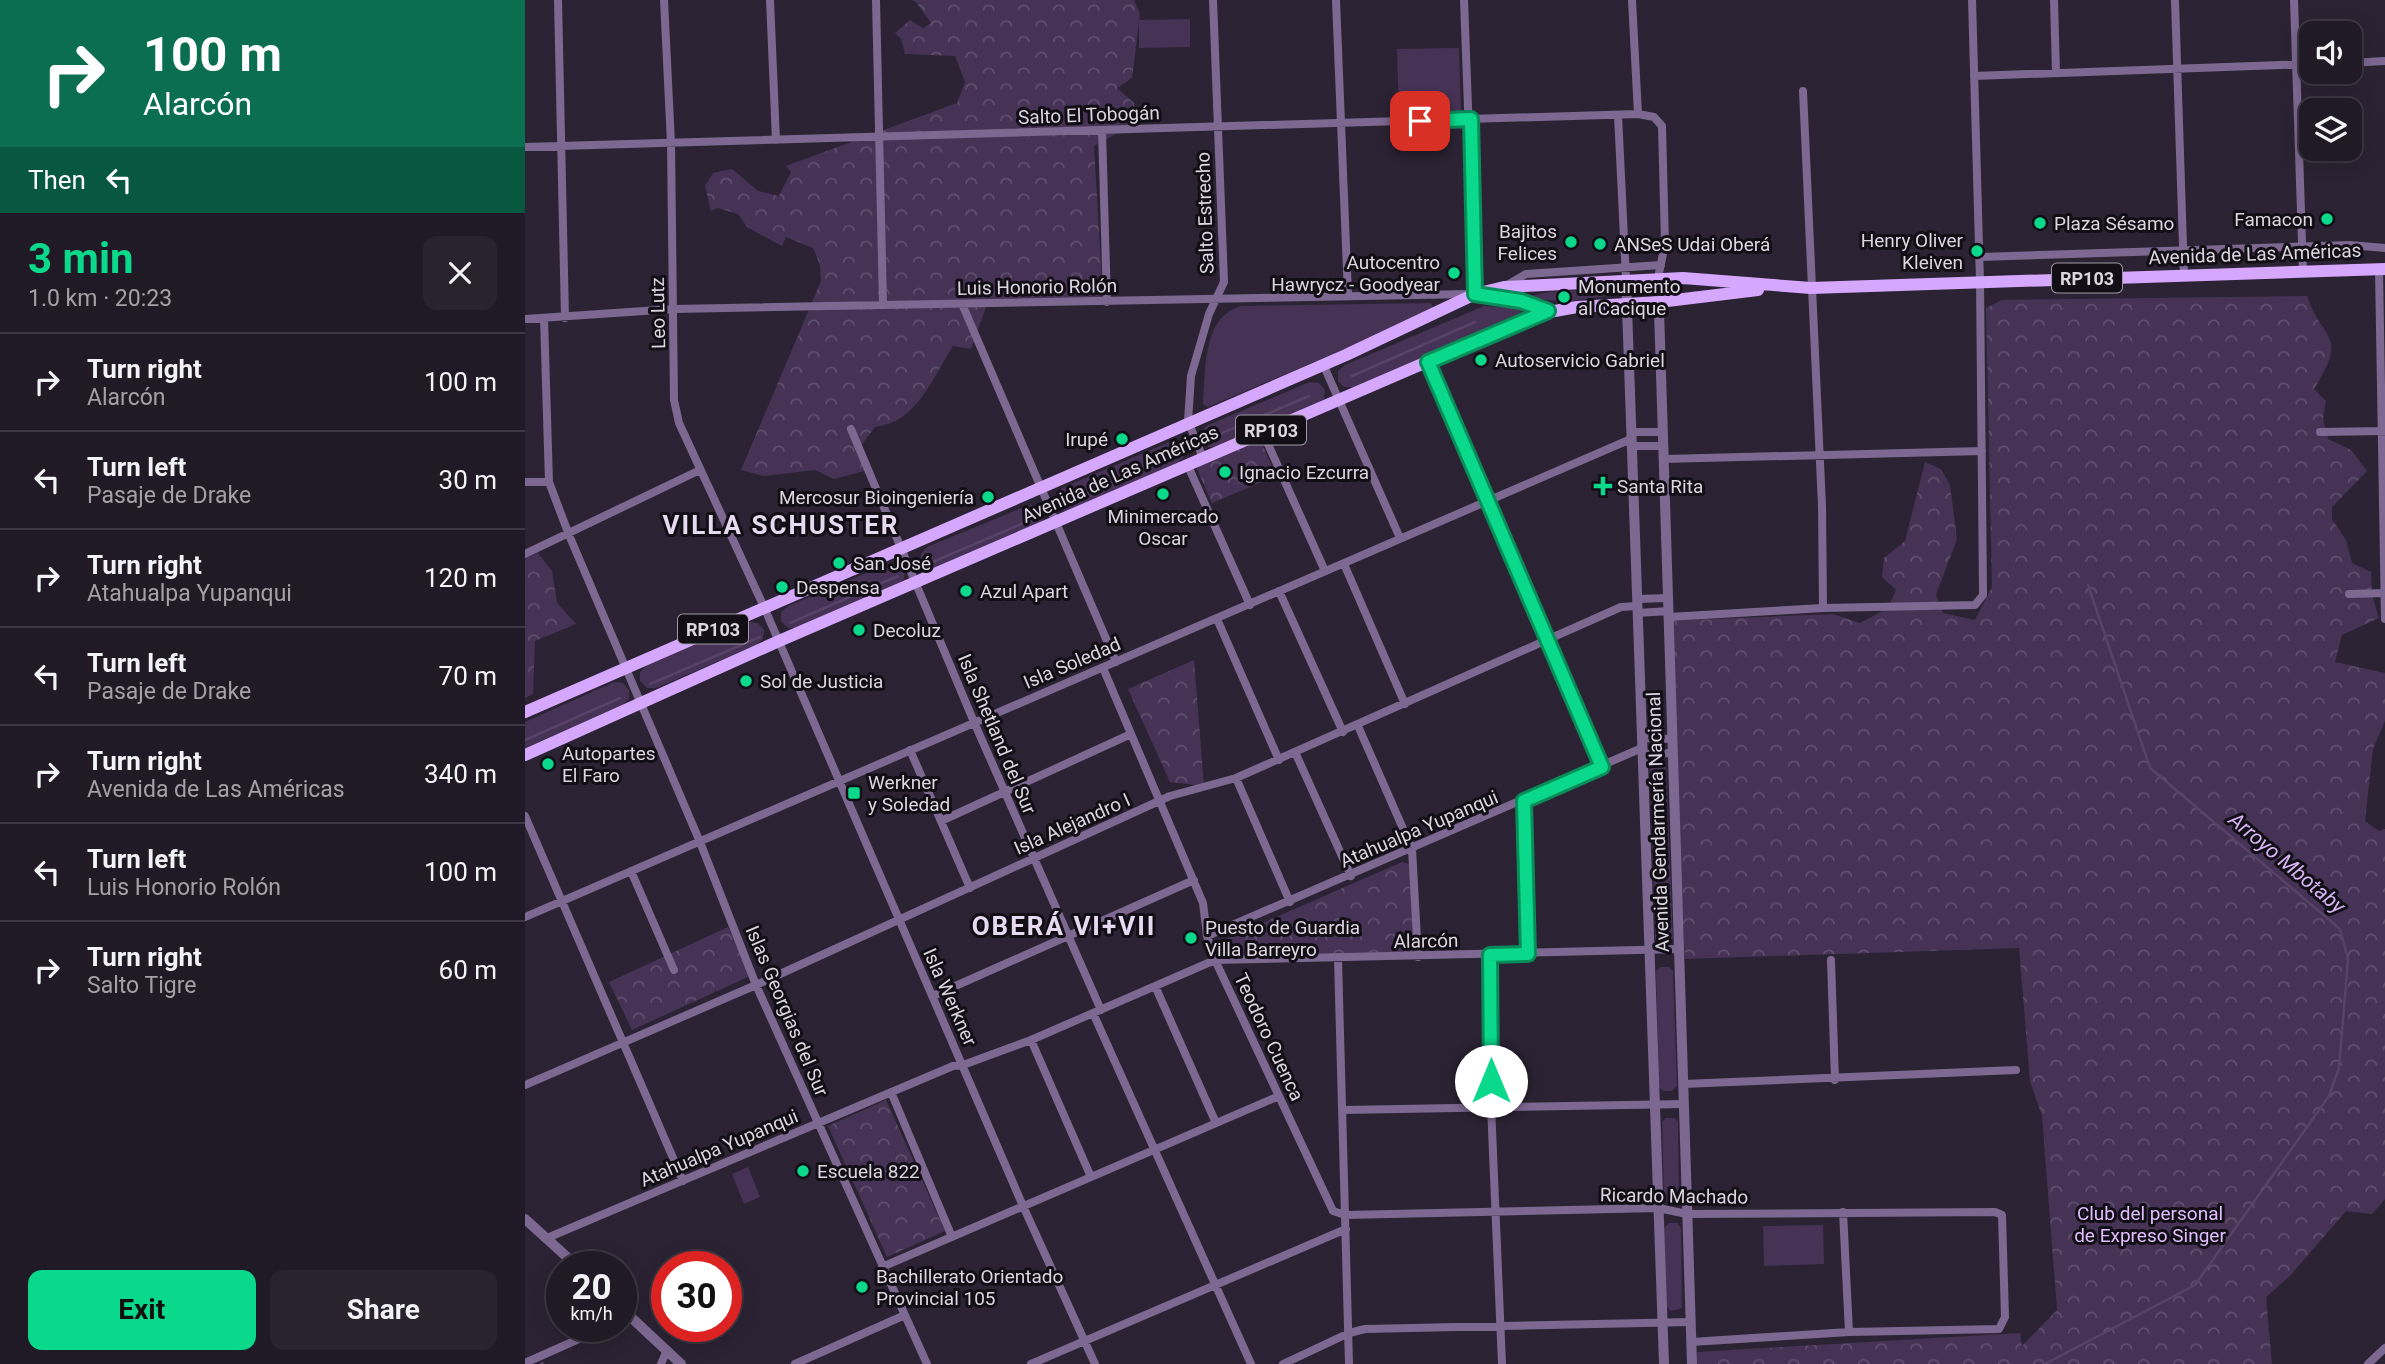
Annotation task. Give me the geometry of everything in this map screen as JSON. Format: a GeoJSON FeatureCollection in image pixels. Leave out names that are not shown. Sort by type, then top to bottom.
{"type":"FeatureCollection","features":[{"type":"Feature","properties":{"kind":"main road","name":"Avenida de Las Américas"},"geometry":{"type":"LineString","coordinates":[[525,712],[1323,364],[1475,294],[1504,287],[1624,273],[1658,278],[1811,288],[2382,270]]}},
{"type":"Feature","properties":{"kind":"main road","name":"Avenida de Las Américas"},"geometry":{"type":"LineString","coordinates":[[525,755],[779,641],[1548,311],[1790,287]]}},
{"type":"Feature","properties":{"kind":"street"},"geometry":{"type":"LineString","coordinates":[[558,0],[565,318]]}},
{"type":"Feature","properties":{"kind":"street","name":"Leo Lutz"},"geometry":{"type":"LineString","coordinates":[[663,0],[671,143],[674,400],[679,422],[779,641]]}},
{"type":"Feature","properties":{"kind":"street"},"geometry":{"type":"LineString","coordinates":[[770,0],[776,140]]}},
{"type":"Feature","properties":{"kind":"street"},"geometry":{"type":"LineString","coordinates":[[876,0],[883,304]]}},
{"type":"Feature","properties":{"kind":"street","name":"Salto Estrecho"},"geometry":{"type":"LineString","coordinates":[[1203,458],[1188,421],[1195,357],[1224,282],[1213,0]]}},
{"type":"Feature","properties":{"kind":"street"},"geometry":{"type":"LineString","coordinates":[[1336,0],[1348,295]]}},
{"type":"Feature","properties":{"kind":"street"},"geometry":{"type":"LineString","coordinates":[[1464,0],[1471,119],[1475,294]]}},
{"type":"Feature","properties":{"kind":"street"},"geometry":{"type":"LineString","coordinates":[[1632,0],[1638,114]]}},
{"type":"Feature","properties":{"kind":"street"},"geometry":{"type":"LineString","coordinates":[[1637,606],[1669,614],[1975,605],[1983,595],[1980,257],[1972,0]]}},
{"type":"Feature","properties":{"kind":"street"},"geometry":{"type":"LineString","coordinates":[[2054,0],[2056,73]]}},
{"type":"Feature","properties":{"kind":"street"},"geometry":{"type":"LineString","coordinates":[[2175,0],[2184,276]]}},
{"type":"Feature","properties":{"kind":"street"},"geometry":{"type":"LineString","coordinates":[[2294,0],[2303,272]]}},
{"type":"Feature","properties":{"kind":"street"},"geometry":{"type":"LineString","coordinates":[[2362,62],[2385,61]]}},
{"type":"Feature","properties":{"kind":"street"},"geometry":{"type":"LineString","coordinates":[[1974,76],[2296,64]]}},
{"type":"Feature","properties":{"kind":"street"},"geometry":{"type":"LineString","coordinates":[[1803,91],[1820,454],[1823,608]]}},
{"type":"Feature","properties":{"kind":"street","name":"Salto El Tobogán"},"geometry":{"type":"LineString","coordinates":[[525,147],[1638,114],[1654,117],[1662,126],[1665,244],[1661,265]]}},
{"type":"Feature","properties":{"kind":"street"},"geometry":{"type":"LineString","coordinates":[[1618,115],[1624,273],[1661,265],[1658,278]]}},
{"type":"Feature","properties":{"kind":"street"},"geometry":{"type":"LineString","coordinates":[[1102,130],[1107,302]]}},
{"type":"Feature","properties":{"kind":"street"},"geometry":{"type":"LineString","coordinates":[[1980,257],[2302,246],[2385,248]]}},
{"type":"Feature","properties":{"kind":"street"},"geometry":{"type":"LineString","coordinates":[[2382,270],[2385,619]]}},
{"type":"Feature","properties":{"kind":"street","name":"Avenida Gendarmería Nacional"},"geometry":{"type":"LineString","coordinates":[[1624,273],[1664,1364]]}},
{"type":"Feature","properties":{"kind":"street","name":"Avenida Gendarmería Nacional"},"geometry":{"type":"LineString","coordinates":[[1658,278],[1692,1364]]}},
{"type":"Feature","properties":{"kind":"street"},"geometry":{"type":"LineString","coordinates":[[1492,297],[1504,287]]}},
{"type":"Feature","properties":{"kind":"street","name":"Luis Honorio Rolón"},"geometry":{"type":"LineString","coordinates":[[525,319],[674,309],[1475,294],[1529,303],[1548,311]]}},
{"type":"Feature","properties":{"kind":"street"},"geometry":{"type":"LineString","coordinates":[[962,304],[1039,488],[1117,662]]}},
{"type":"Feature","properties":{"kind":"street","name":"Islas Georgias del Sur"},"geometry":{"type":"LineString","coordinates":[[544,318],[549,482],[569,536],[700,842],[756,985],[927,1364]]}},
{"type":"Feature","properties":{"kind":"street"},"geometry":{"type":"LineString","coordinates":[[1428,362],[1602,767]]}},
{"type":"Feature","properties":{"kind":"street"},"geometry":{"type":"LineString","coordinates":[[1323,364],[1400,538]]}},
{"type":"Feature","properties":{"kind":"street","name":"Isla Shetland del Sur"},"geometry":{"type":"LineString","coordinates":[[851,429],[1068,937],[1153,1150],[1251,1364]]}},
{"type":"Feature","properties":{"kind":"street"},"geometry":{"type":"LineString","coordinates":[[2320,432],[2383,431]]}},
{"type":"Feature","properties":{"kind":"street"},"geometry":{"type":"LineString","coordinates":[[1631,439],[1663,432]]}},
{"type":"Feature","properties":{"kind":"street"},"geometry":{"type":"LineString","coordinates":[[1263,433],[1325,571]]}},
{"type":"Feature","properties":{"kind":"street"},"geometry":{"type":"LineString","coordinates":[[1631,439],[1663,446]]}},
{"type":"Feature","properties":{"kind":"street","name":"Isla Soledad"},"geometry":{"type":"LineString","coordinates":[[525,917],[1631,439]]}},
{"type":"Feature","properties":{"kind":"street"},"geometry":{"type":"LineString","coordinates":[[1664,459],[1982,451]]}},
{"type":"Feature","properties":{"kind":"street"},"geometry":{"type":"LineString","coordinates":[[1188,466],[1250,605]]}},
{"type":"Feature","properties":{"kind":"street"},"geometry":{"type":"LineString","coordinates":[[525,554],[569,536],[700,470]]}},
{"type":"Feature","properties":{"kind":"street"},"geometry":{"type":"LineString","coordinates":[[525,482],[549,482]]}},
{"type":"Feature","properties":{"kind":"street"},"geometry":{"type":"LineString","coordinates":[[1344,564],[1405,705]]}},
{"type":"Feature","properties":{"kind":"street"},"geometry":{"type":"LineString","coordinates":[[1279,591],[1343,732]]}},
{"type":"Feature","properties":{"kind":"street"},"geometry":{"type":"LineString","coordinates":[[2349,594],[2385,593]]}},
{"type":"Feature","properties":{"kind":"street"},"geometry":{"type":"LineString","coordinates":[[1637,606],[1668,598]]}},
{"type":"Feature","properties":{"kind":"street","name":"Isla Alejandro I"},"geometry":{"type":"LineString","coordinates":[[525,1085],[756,985],[1160,802],[1236,778],[1621,607],[1637,606]]}},
{"type":"Feature","properties":{"kind":"street"},"geometry":{"type":"LineString","coordinates":[[1217,619],[1279,760]]}},
{"type":"Feature","properties":{"kind":"street","name":"Isla Werkner"},"geometry":{"type":"LineString","coordinates":[[779,641],[1023,1206],[1095,1364]]}},
{"type":"Feature","properties":{"kind":"street","name":"Teodoro Cuenca"},"geometry":{"type":"LineString","coordinates":[[1103,668],[1203,903],[1207,936],[1215,960],[1333,1211],[1345,1215]]}},
{"type":"Feature","properties":{"kind":"street"},"geometry":{"type":"LineString","coordinates":[[1358,726],[1412,849],[1418,957]]}},
{"type":"Feature","properties":{"kind":"street"},"geometry":{"type":"LineString","coordinates":[[941,821],[1131,734]]}},
{"type":"Feature","properties":{"kind":"street"},"geometry":{"type":"LineString","coordinates":[[1642,747],[1672,738]]}},
{"type":"Feature","properties":{"kind":"street"},"geometry":{"type":"LineString","coordinates":[[1642,747],[1673,753]]}},
{"type":"Feature","properties":{"kind":"street","name":"Atahualpa Yupanqui"},"geometry":{"type":"LineString","coordinates":[[1207,936],[1524,801],[1642,747]]}},
{"type":"Feature","properties":{"kind":"street"},"geometry":{"type":"LineString","coordinates":[[911,750],[970,888]]}},
{"type":"Feature","properties":{"kind":"street"},"geometry":{"type":"LineString","coordinates":[[1295,752],[1351,876]]}},
{"type":"Feature","properties":{"kind":"street"},"geometry":{"type":"LineString","coordinates":[[1236,778],[1290,902]]}},
{"type":"Feature","properties":{"kind":"street"},"geometry":{"type":"LineString","coordinates":[[1524,801],[1528,954]]}},
{"type":"Feature","properties":{"kind":"street"},"geometry":{"type":"LineString","coordinates":[[525,816],[683,1181]]}},
{"type":"Feature","properties":{"kind":"street"},"geometry":{"type":"LineString","coordinates":[[631,871],[674,970]]}},
{"type":"Feature","properties":{"kind":"street"},"geometry":{"type":"LineString","coordinates":[[933,996],[1194,880]]}},
{"type":"Feature","properties":{"kind":"street","name":"Alarcón"},"geometry":{"type":"LineString","coordinates":[[1215,960],[1679,949]]}},
{"type":"Feature","properties":{"kind":"street"},"geometry":{"type":"LineString","coordinates":[[1490,955],[1491,1106],[1498,1212],[1502,1364]]}},
{"type":"Feature","properties":{"kind":"street"},"geometry":{"type":"LineString","coordinates":[[1338,959],[1349,1364]]}},
{"type":"Feature","properties":{"kind":"street","name":"Atahualpa Yupanqui"},"geometry":{"type":"LineString","coordinates":[[547,1238],[953,1066],[963,1065],[1031,1040],[1215,960]]}},
{"type":"Feature","properties":{"kind":"street"},"geometry":{"type":"LineString","coordinates":[[1831,960],[1835,1080]]}},
{"type":"Feature","properties":{"kind":"street"},"geometry":{"type":"LineString","coordinates":[[1154,986],[1216,1123]]}},
{"type":"Feature","properties":{"kind":"street"},"geometry":{"type":"LineString","coordinates":[[1031,1040],[1090,1177]]}},
{"type":"Feature","properties":{"kind":"street"},"geometry":{"type":"LineString","coordinates":[[1683,1084],[1835,1080],[2016,1070]]}},
{"type":"Feature","properties":{"kind":"street"},"geometry":{"type":"LineString","coordinates":[[891,1092],[952,1237]]}},
{"type":"Feature","properties":{"kind":"street"},"geometry":{"type":"LineString","coordinates":[[882,1267],[1279,1096]]}},
{"type":"Feature","properties":{"kind":"street"},"geometry":{"type":"LineString","coordinates":[[1343,1110],[1684,1104]]}},
{"type":"Feature","properties":{"kind":"street","name":"Ricardo Machado"},"geometry":{"type":"LineString","coordinates":[[1345,1215],[1658,1208],[1687,1214],[1995,1212],[2002,1215],[2005,1317],[1999,1329],[1849,1332]]}},
{"type":"Feature","properties":{"kind":"street"},"geometry":{"type":"LineString","coordinates":[[1691,1342],[1849,1332],[1843,1212]]}},
{"type":"Feature","properties":{"kind":"street"},"geometry":{"type":"LineString","coordinates":[[525,1219],[560,1251]]}},
{"type":"Feature","properties":{"kind":"street"},"geometry":{"type":"LineString","coordinates":[[1031,1364],[1346,1228]]}},
{"type":"Feature","properties":{"kind":"street"},"geometry":{"type":"LineString","coordinates":[[795,1364],[905,1315]]}},
{"type":"Feature","properties":{"kind":"street"},"geometry":{"type":"LineString","coordinates":[[1283,1364],[1365,1329],[1691,1321]]}},
{"type":"Feature","properties":{"kind":"street"},"geometry":{"type":"LineString","coordinates":[[637,1327],[681,1364]]}},
{"type":"Feature","properties":{"kind":"street"},"geometry":{"type":"LineString","coordinates":[[525,1363],[572,1342]]}},
{"type":"Feature","properties":{"kind":"street"},"geometry":{"type":"LineString","coordinates":[[2368,1364],[2385,1348]]}},
{"type":"Feature","properties":{"kind":"street"},"geometry":{"type":"LineString","coordinates":[[661,1364],[667,1350]]}},
{"type":"Feature","properties":{"kind":"green space"},"geometry":{"type":"Polygon","coordinates":[[[911,0],[1134,0],[1140,14],[1132,78],[1117,88],[1134,103],[1137,122],[1094,146],[1103,301],[986,307],[971,349],[953,346],[913,408],[890,423],[875,427],[862,444],[864,471],[834,479],[815,470],[764,476],[741,470],[821,281],[820,265],[813,248],[786,237],[782,246],[747,227],[738,214],[718,208],[711,211],[705,186],[713,173],[732,169],[758,191],[779,196],[791,172],[786,166],[957,103],[965,82],[955,56],[905,54],[901,39],[895,33],[910,20],[923,28],[931,23],[916,2],[911,0]]]}},
{"type":"Feature","properties":{"kind":"green space"},"geometry":{"type":"Polygon","coordinates":[[[1190,19],[1190,47],[1139,48],[1139,20],[1190,19]]]}},
{"type":"Feature","properties":{"kind":"green space"},"geometry":{"type":"Polygon","coordinates":[[[1459,48],[1461,114],[1399,116],[1397,49],[1459,48]]]}},
{"type":"Feature","properties":{"kind":"green space"},"geometry":{"type":"Polygon","coordinates":[[[1611,288],[1615,295],[1563,302],[1526,297],[1548,292],[1611,288]]]}},
{"type":"Feature","properties":{"kind":"green space","name":"Club del personal de Expreso Singer"},"geometry":{"type":"Polygon","coordinates":[[[2307,296],[2330,339],[2330,357],[2314,389],[2326,401],[2323,419],[2328,439],[2351,450],[2367,471],[2332,507],[2332,519],[2346,540],[2352,563],[2371,572],[2372,595],[2379,618],[2342,635],[2335,662],[2385,673],[2385,721],[2373,749],[2365,821],[2379,831],[2385,829],[2385,1199],[2372,1214],[2346,1211],[2290,1276],[2266,1297],[2272,1364],[1697,1364],[1697,1352],[2020,1333],[2022,1346],[2057,1310],[2042,1116],[2030,1081],[2019,948],[1685,959],[1667,621],[1833,614],[1860,623],[1888,608],[1896,590],[1882,577],[1884,558],[1905,541],[1925,462],[1941,469],[1950,485],[1957,539],[1936,595],[1943,613],[1975,620],[1992,587],[1986,308],[2002,300],[2307,296]]]}},
{"type":"Feature","properties":{"kind":"green space"},"geometry":{"type":"Polygon","coordinates":[[[1431,303],[1434,311],[1208,407],[1203,404],[1206,361],[1213,333],[1228,312],[1241,306],[1431,303]]]}},
{"type":"Feature","properties":{"kind":"green space"},"geometry":{"type":"Polygon","coordinates":[[[1484,306],[1520,308],[1523,315],[1354,387],[1344,387],[1338,381],[1338,371],[1345,365],[1484,306]]]}},
{"type":"Feature","properties":{"kind":"green space"},"geometry":{"type":"Polygon","coordinates":[[[1310,382],[1319,383],[1325,390],[1324,399],[1317,405],[1217,447],[1208,447],[1201,441],[1201,431],[1208,425],[1310,382]]]}},
{"type":"Feature","properties":{"kind":"green space"},"geometry":{"type":"Polygon","coordinates":[[[1260,439],[1276,476],[1212,503],[1196,467],[1260,439]]]}},
{"type":"Feature","properties":{"kind":"green space"},"geometry":{"type":"Polygon","coordinates":[[[1169,442],[1178,442],[1184,449],[1183,458],[1176,464],[1071,511],[1062,511],[1055,504],[1056,495],[1062,488],[1169,442]]]}},
{"type":"Feature","properties":{"kind":"green space"},"geometry":{"type":"Polygon","coordinates":[[[1029,505],[1038,505],[1044,512],[1043,521],[936,570],[927,570],[920,563],[921,554],[927,547],[1029,505]]]}},
{"type":"Feature","properties":{"kind":"green space"},"geometry":{"type":"Polygon","coordinates":[[[538,553],[552,571],[557,603],[576,624],[535,641],[533,694],[525,698],[525,558],[538,553]]]}},
{"type":"Feature","properties":{"kind":"green space"},"geometry":{"type":"Polygon","coordinates":[[[890,563],[899,563],[905,570],[904,579],[897,585],[797,628],[788,628],[781,621],[781,612],[788,606],[890,563]]]}},
{"type":"Feature","properties":{"kind":"green space"},"geometry":{"type":"Polygon","coordinates":[[[749,622],[758,623],[764,630],[763,639],[756,645],[656,688],[647,688],[640,681],[640,672],[647,665],[749,622]]]}},
{"type":"Feature","properties":{"kind":"green space"},"geometry":{"type":"Polygon","coordinates":[[[1194,660],[1204,786],[1170,782],[1128,689],[1194,660]]]}},
{"type":"Feature","properties":{"kind":"green space"},"geometry":{"type":"Polygon","coordinates":[[[614,682],[623,683],[629,690],[629,699],[622,705],[525,748],[525,722],[614,682]]]}},
{"type":"Feature","properties":{"kind":"green space"},"geometry":{"type":"Polygon","coordinates":[[[1654,761],[1663,762],[1666,770],[1673,938],[1667,943],[1659,944],[1655,939],[1650,769],[1654,761]]]}},
{"type":"Feature","properties":{"kind":"green space"},"geometry":{"type":"Polygon","coordinates":[[[1402,862],[1411,865],[1413,952],[1221,958],[1217,943],[1402,862]]]}},
{"type":"Feature","properties":{"kind":"green space"},"geometry":{"type":"Polygon","coordinates":[[[728,927],[750,976],[632,1030],[609,982],[728,927]]]}},
{"type":"Feature","properties":{"kind":"green space"},"geometry":{"type":"Polygon","coordinates":[[[1661,967],[1669,967],[1673,971],[1677,1086],[1672,1091],[1663,1091],[1659,1087],[1656,971],[1661,967]]]}},
{"type":"Feature","properties":{"kind":"green space"},"geometry":{"type":"Polygon","coordinates":[[[886,1100],[945,1231],[887,1257],[828,1126],[886,1100]]]}},
{"type":"Feature","properties":{"kind":"green space"},"geometry":{"type":"Polygon","coordinates":[[[1666,1118],[1675,1118],[1678,1122],[1679,1202],[1674,1205],[1664,1200],[1662,1122],[1666,1118]]]}},
{"type":"Feature","properties":{"kind":"green space"},"geometry":{"type":"Polygon","coordinates":[[[748,1167],[760,1197],[744,1204],[732,1174],[748,1167]]]}},
{"type":"Feature","properties":{"kind":"green space"},"geometry":{"type":"Polygon","coordinates":[[[1669,1223],[1677,1223],[1681,1228],[1682,1308],[1671,1311],[1666,1305],[1664,1228],[1669,1223]]]}},
{"type":"Feature","properties":{"kind":"green space"},"geometry":{"type":"Polygon","coordinates":[[[1823,1225],[1824,1264],[1764,1266],[1763,1226],[1823,1225]]]}},
{"type":"Feature","properties":{"kind":"waterway"},"geometry":{"type":"LineString","coordinates":[[1352,376],[1475,322]]}},
{"type":"Feature","properties":{"kind":"waterway"},"geometry":{"type":"LineString","coordinates":[[1208,439],[1309,396]]}},
{"type":"Feature","properties":{"kind":"waterway"},"geometry":{"type":"LineString","coordinates":[[1066,503],[1176,454]]}},
{"type":"Feature","properties":{"kind":"waterway"},"geometry":{"type":"LineString","coordinates":[[928,564],[1035,518]]}},
{"type":"Feature","properties":{"kind":"waterway"},"geometry":{"type":"LineString","coordinates":[[790,623],[898,576]]}},
{"type":"Feature","properties":{"kind":"waterway","name":"Arroyo Mbotaby"},"geometry":{"type":"LineString","coordinates":[[2045,1364],[2195,1285],[2329,1096],[2339,1068],[2348,959],[2340,929],[2150,768],[2088,585]]}},
{"type":"Feature","properties":{"kind":"waterway"},"geometry":{"type":"LineString","coordinates":[[650,684],[760,637]]}},
{"type":"Feature","properties":{"kind":"waterway"},"geometry":{"type":"LineString","coordinates":[[525,740],[620,698]]}},
{"type":"Feature","properties":{"kind":"place","name":"Famacon"},"geometry":{"type":"Point","coordinates":[2327,219]}},
{"type":"Feature","properties":{"kind":"place","name":"Plaza Sésamo"},"geometry":{"type":"Point","coordinates":[2040,223]}},
{"type":"Feature","properties":{"kind":"place","name":"Bajitos Felices"},"geometry":{"type":"Point","coordinates":[1571,242]}},
{"type":"Feature","properties":{"kind":"place","name":"ANSeS Udai Oberá"},"geometry":{"type":"Point","coordinates":[1600,244]}},
{"type":"Feature","properties":{"kind":"place","name":"Henry Oliver Kleiven"},"geometry":{"type":"Point","coordinates":[1977,251]}},
{"type":"Feature","properties":{"kind":"place","name":"Autocentro Hawrycz - Goodyear"},"geometry":{"type":"Point","coordinates":[1454,273]}},
{"type":"Feature","properties":{"kind":"place","name":"Monumento al Cacique"},"geometry":{"type":"Point","coordinates":[1564,297]}},
{"type":"Feature","properties":{"kind":"place","name":"Autoservicio Gabriel"},"geometry":{"type":"Point","coordinates":[1481,360]}},
{"type":"Feature","properties":{"kind":"place","name":"Irupé"},"geometry":{"type":"Point","coordinates":[1122,439]}},
{"type":"Feature","properties":{"kind":"place","name":"Ignacio Ezcurra"},"geometry":{"type":"Point","coordinates":[1225,472]}},
{"type":"Feature","properties":{"kind":"place","name":"Santa Rita"},"geometry":{"type":"Point","coordinates":[1603,486]}},
{"type":"Feature","properties":{"kind":"place","name":"Minimercado Oscar"},"geometry":{"type":"Point","coordinates":[1163,494]}},
{"type":"Feature","properties":{"kind":"place","name":"Mercosur Bioingeniería"},"geometry":{"type":"Point","coordinates":[988,497]}},
{"type":"Feature","properties":{"kind":"place","name":"San José"},"geometry":{"type":"Point","coordinates":[839,563]}},
{"type":"Feature","properties":{"kind":"place","name":"Despensa"},"geometry":{"type":"Point","coordinates":[782,587]}},
{"type":"Feature","properties":{"kind":"place","name":"Azul Apart"},"geometry":{"type":"Point","coordinates":[966,591]}},
{"type":"Feature","properties":{"kind":"place","name":"Decoluz"},"geometry":{"type":"Point","coordinates":[859,630]}},
{"type":"Feature","properties":{"kind":"place","name":"Sol de Justicia"},"geometry":{"type":"Point","coordinates":[746,681]}},
{"type":"Feature","properties":{"kind":"place","name":"Autopartes El Faro"},"geometry":{"type":"Point","coordinates":[548,764]}},
{"type":"Feature","properties":{"kind":"place","name":"Werkner y Soledad"},"geometry":{"type":"Point","coordinates":[854,793]}},
{"type":"Feature","properties":{"kind":"place","name":"Puesto de Guardia Villa Barreyro"},"geometry":{"type":"Point","coordinates":[1191,938]}},
{"type":"Feature","properties":{"kind":"place","name":"Escuela 822"},"geometry":{"type":"Point","coordinates":[803,1171]}},
{"type":"Feature","properties":{"kind":"place","name":"Bachillerato Orientado Provincial 105"},"geometry":{"type":"Point","coordinates":[862,1287]}},
{"type":"Feature","properties":{"kind":"district","name":"VILLA SCHUSTER"},"geometry":{"type":"Point","coordinates":[781,525]}},
{"type":"Feature","properties":{"kind":"district","name":"OBERÁ VI+VII"},"geometry":{"type":"Point","coordinates":[1064,926]}},
{"type":"Feature","properties":{"kind":"route"},"geometry":{"type":"LineString","coordinates":[[1420,121],[1471,119],[1475,294],[1521,301],[1548,311],[1428,362],[1602,767],[1524,801],[1528,954],[1490,955],[1491,1081]]}}]}
